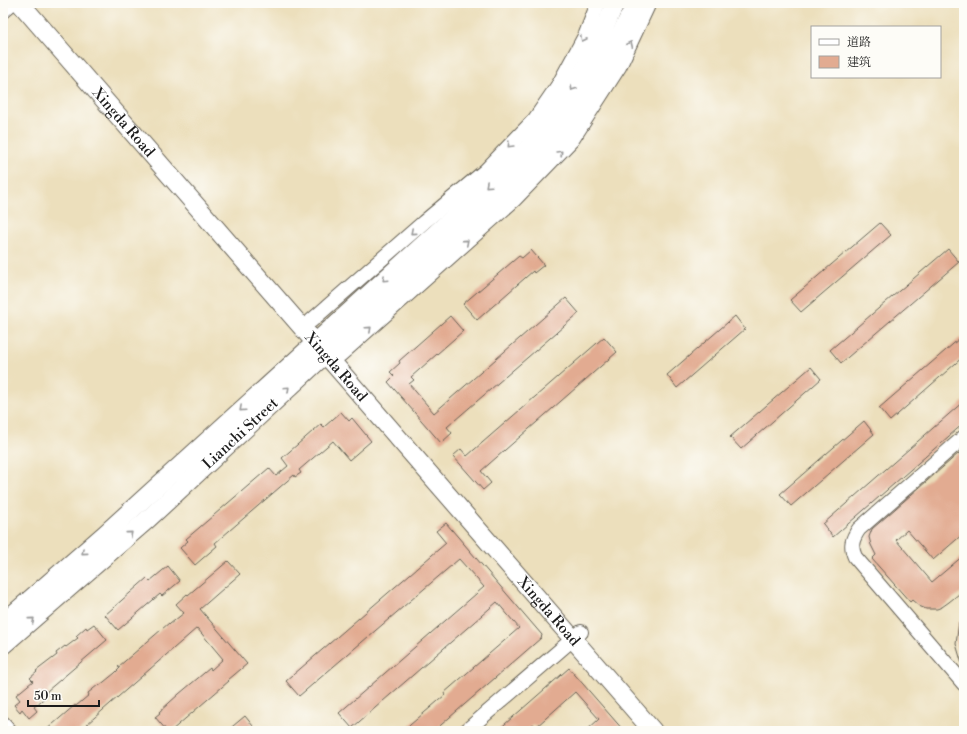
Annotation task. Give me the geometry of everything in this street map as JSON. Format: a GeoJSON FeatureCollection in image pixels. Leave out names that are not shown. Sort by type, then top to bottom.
{"type":"FeatureCollection","features":[{"type":"Feature","properties":{"kind":"main road","name":"Xingda Road"},"geometry":{"type":"LineString","coordinates":[[20,3],[327,347],[577,635],[667,731]]}},
{"type":"Feature","properties":{"kind":"main road","name":"Xingda Road"},"geometry":{"type":"LineString","coordinates":[[34,3],[311,321],[327,347]]}},
{"type":"Feature","properties":{"kind":"main road"},"geometry":{"type":"LineString","coordinates":[[417,259],[524,153],[554,118],[575,86],[606,25],[615,3]]}},
{"type":"Feature","properties":{"kind":"main road","name":"Lianchi Street"},"geometry":{"type":"LineString","coordinates":[[3,623],[105,534],[383,299],[417,259],[522,176],[565,129],[597,82],[636,3]]}},
{"type":"Feature","properties":{"kind":"main road","name":"Lianchi Street"},"geometry":{"type":"LineString","coordinates":[[3,645],[148,519],[327,347]]}},
{"type":"Feature","properties":{"kind":"main road","name":"Xingda Road"},"geometry":{"type":"LineString","coordinates":[[577,635],[653,731]]}},
{"type":"Feature","properties":{"kind":"street"},"geometry":{"type":"LineString","coordinates":[[3,10],[12,3]]}},
{"type":"Feature","properties":{"kind":"street"},"geometry":{"type":"LineString","coordinates":[[311,321],[484,171],[535,119],[559,84],[586,34],[598,3]]}},
{"type":"Feature","properties":{"kind":"street"},"geometry":{"type":"LineString","coordinates":[[327,347],[514,199],[572,140],[619,67],[649,3]]}},
{"type":"Feature","properties":{"kind":"street"},"geometry":{"type":"LineString","coordinates":[[964,437],[859,529],[854,535],[851,543],[855,557],[964,684]]}},
{"type":"Feature","properties":{"kind":"street"},"geometry":{"type":"LineString","coordinates":[[466,731],[577,635]]}},
{"type":"Feature","properties":{"kind":"street"},"geometry":{"type":"LineString","coordinates":[[3,723],[10,731]]}},
{"type":"Feature","properties":{"kind":"building"},"geometry":{"type":"Polygon","coordinates":[[[880,223],[891,235],[801,312],[790,300],[880,223]]]}},
{"type":"Feature","properties":{"kind":"building"},"geometry":{"type":"Polygon","coordinates":[[[948,249],[959,262],[841,363],[830,350],[948,249]]]}},
{"type":"Feature","properties":{"kind":"building"},"geometry":{"type":"Polygon","coordinates":[[[531,250],[544,265],[534,273],[533,271],[477,320],[463,304],[519,256],[522,258],[531,250]]]}},
{"type":"Feature","properties":{"kind":"building"},"geometry":{"type":"Polygon","coordinates":[[[566,298],[579,313],[447,427],[452,433],[441,443],[388,382],[394,376],[390,372],[400,363],[399,361],[450,316],[463,331],[411,377],[414,380],[409,384],[434,413],[566,298]]]}},
{"type":"Feature","properties":{"kind":"building"},"geometry":{"type":"Polygon","coordinates":[[[735,316],[745,329],[677,388],[667,375],[735,316]]]}},
{"type":"Feature","properties":{"kind":"building"},"geometry":{"type":"Polygon","coordinates":[[[604,337],[617,352],[481,471],[491,483],[483,490],[453,456],[461,449],[467,456],[604,337]]]}},
{"type":"Feature","properties":{"kind":"building"},"geometry":{"type":"Polygon","coordinates":[[[960,338],[964,342],[964,356],[890,421],[879,408],[960,338]]]}},
{"type":"Feature","properties":{"kind":"building"},"geometry":{"type":"Polygon","coordinates":[[[811,367],[821,379],[741,449],[730,437],[811,367]]]}},
{"type":"Feature","properties":{"kind":"building"},"geometry":{"type":"Polygon","coordinates":[[[964,401],[964,423],[833,537],[823,524],[964,401]]]}},
{"type":"Feature","properties":{"kind":"building"},"geometry":{"type":"Polygon","coordinates":[[[341,412],[349,421],[352,418],[371,441],[349,460],[333,441],[299,470],[301,473],[295,477],[294,475],[215,543],[217,546],[195,565],[180,548],[188,541],[186,539],[269,468],[276,476],[288,466],[282,458],[321,424],[324,427],[341,412]]]}},
{"type":"Feature","properties":{"kind":"building"},"geometry":{"type":"Polygon","coordinates":[[[864,421],[874,434],[791,506],[780,494],[864,421]]]}},
{"type":"Feature","properties":{"kind":"building"},"geometry":{"type":"Polygon","coordinates":[[[959,453],[964,459],[964,533],[933,560],[907,530],[896,540],[932,582],[964,555],[964,590],[942,607],[937,609],[926,609],[919,606],[912,600],[910,602],[872,559],[876,555],[869,537],[872,529],[959,453]]]}},
{"type":"Feature","properties":{"kind":"building"},"geometry":{"type":"Polygon","coordinates":[[[446,523],[542,635],[541,638],[434,731],[403,731],[519,628],[497,602],[352,728],[339,713],[484,587],[459,559],[299,696],[286,681],[446,543],[436,531],[446,523]]]}},
{"type":"Feature","properties":{"kind":"building"},"geometry":{"type":"Polygon","coordinates":[[[228,561],[240,574],[200,609],[247,664],[228,680],[229,681],[171,731],[167,731],[155,717],[179,694],[223,659],[197,628],[79,731],[45,731],[89,695],[88,693],[115,673],[120,668],[118,667],[169,623],[170,624],[184,613],[176,604],[228,561]]]}},
{"type":"Feature","properties":{"kind":"building"},"geometry":{"type":"Polygon","coordinates":[[[168,566],[180,581],[162,596],[160,594],[118,630],[105,615],[147,578],[150,581],[168,566]]]}},
{"type":"Feature","properties":{"kind":"building"},"geometry":{"type":"Polygon","coordinates":[[[959,622],[964,622],[964,663],[962,664],[956,644],[959,622]]]}},
{"type":"Feature","properties":{"kind":"building"},"geometry":{"type":"Polygon","coordinates":[[[94,624],[107,640],[47,691],[49,694],[34,707],[37,711],[29,718],[22,709],[20,712],[14,705],[20,700],[16,695],[33,681],[30,678],[37,672],[36,671],[57,655],[56,653],[78,638],[76,636],[86,627],[87,629],[94,624]]]}},
{"type":"Feature","properties":{"kind":"building"},"geometry":{"type":"Polygon","coordinates":[[[569,668],[624,731],[586,731],[599,719],[575,692],[536,727],[533,724],[526,731],[497,731],[569,668]]]}},
{"type":"Feature","properties":{"kind":"building"},"geometry":{"type":"Polygon","coordinates":[[[245,716],[257,731],[227,731],[245,716]]]}}]}
